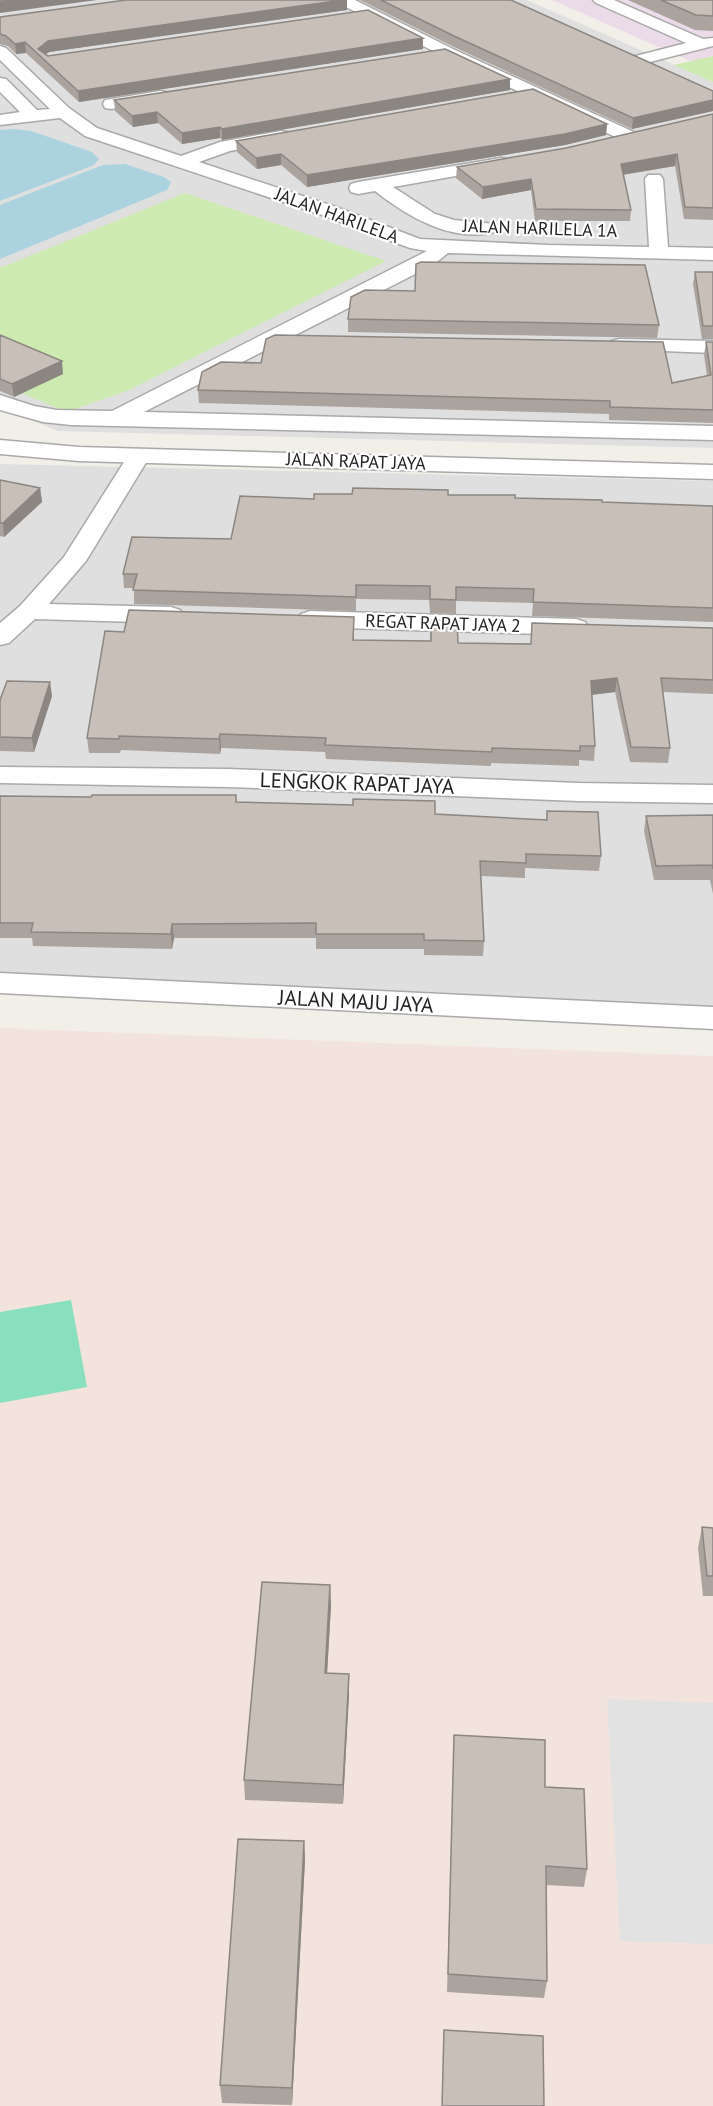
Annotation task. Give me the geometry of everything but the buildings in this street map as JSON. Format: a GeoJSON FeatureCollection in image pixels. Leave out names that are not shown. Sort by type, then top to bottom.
{"type":"FeatureCollection","features":[{"type":"Feature","properties":{"kind":"street"},"geometry":{"type":"LineString","coordinates":[[601,0],[707,43]]}},
{"type":"Feature","properties":{"kind":"street"},"geometry":{"type":"LineString","coordinates":[[345,8],[370,13],[447,52],[630,137]]}},
{"type":"Feature","properties":{"kind":"street"},"geometry":{"type":"LineString","coordinates":[[659,69],[632,57],[707,43]]}},
{"type":"Feature","properties":{"kind":"street","name":"JALAN HARILELA"},"geometry":{"type":"LineString","coordinates":[[0,51],[63,111],[91,132],[329,211],[417,244],[444,247],[713,254]]}},
{"type":"Feature","properties":{"kind":"street"},"geometry":{"type":"LineString","coordinates":[[423,56],[447,52]]}},
{"type":"Feature","properties":{"kind":"street"},"geometry":{"type":"LineString","coordinates":[[0,83],[32,116]]}},
{"type":"Feature","properties":{"kind":"street"},"geometry":{"type":"LineString","coordinates":[[111,104],[180,93]]}},
{"type":"Feature","properties":{"kind":"street"},"geometry":{"type":"LineString","coordinates":[[509,97],[533,93]]}},
{"type":"Feature","properties":{"kind":"street"},"geometry":{"type":"LineString","coordinates":[[0,120],[63,111]]}},
{"type":"Feature","properties":{"kind":"street"},"geometry":{"type":"LineString","coordinates":[[598,144],[652,132]]}},
{"type":"Feature","properties":{"kind":"street"},"geometry":{"type":"LineString","coordinates":[[182,162],[226,146],[297,134]]}},
{"type":"Feature","properties":{"kind":"street"},"geometry":{"type":"LineString","coordinates":[[358,188],[519,160]]}},
{"type":"Feature","properties":{"kind":"street"},"geometry":{"type":"LineString","coordinates":[[654,179],[650,232],[659,253]]}},
{"type":"Feature","properties":{"kind":"street","name":"JALAN HARILELA 1A"},"geometry":{"type":"LineString","coordinates":[[379,185],[408,209],[426,219],[472,228],[504,228]]}},
{"type":"Feature","properties":{"kind":"street"},"geometry":{"type":"LineString","coordinates":[[650,232],[679,233]]}},
{"type":"Feature","properties":{"kind":"street"},"geometry":{"type":"LineString","coordinates":[[116,418],[426,261],[444,247]]}},
{"type":"Feature","properties":{"kind":"street"},"geometry":{"type":"LineString","coordinates":[[426,261],[713,268]]}},
{"type":"Feature","properties":{"kind":"street"},"geometry":{"type":"LineString","coordinates":[[275,339],[310,340]]}},
{"type":"Feature","properties":{"kind":"street"},"geometry":{"type":"LineString","coordinates":[[601,344],[713,347]]}},
{"type":"Feature","properties":{"kind":"street","name":"JALAN RAPAT JAYA"},"geometry":{"type":"LineString","coordinates":[[0,402],[28,413],[72,420],[116,418],[713,433]]}},
{"type":"Feature","properties":{"kind":"street","name":"JALAN RAPAT JAYA"},"geometry":{"type":"LineString","coordinates":[[0,447],[79,454],[713,472]]}},
{"type":"Feature","properties":{"kind":"street"},"geometry":{"type":"LineString","coordinates":[[0,637],[29,611],[74,561],[139,456]]}},
{"type":"Feature","properties":{"kind":"street"},"geometry":{"type":"LineString","coordinates":[[29,611],[194,616]]}},
{"type":"Feature","properties":{"kind":"street","name":"REGAT RAPAT JAYA 2"},"geometry":{"type":"LineString","coordinates":[[289,619],[595,628]]}},
{"type":"Feature","properties":{"kind":"street","name":"LENGKOK RAPAT JAYA"},"geometry":{"type":"LineString","coordinates":[[0,775],[228,778],[566,792],[713,794]]}},
{"type":"Feature","properties":{"kind":"street","name":"JALAN MAJU JAYA"},"geometry":{"type":"LineString","coordinates":[[0,984],[713,1018]]}},
{"type":"Feature","properties":{"kind":"shaded area"},"geometry":{"type":"Polygon","coordinates":[[[0,0],[527,0],[713,82],[713,448],[58,431],[0,407],[0,0]]]}},
{"type":"Feature","properties":{"kind":"shaded area"},"geometry":{"type":"Polygon","coordinates":[[[552,0],[713,0],[713,71],[552,0]]]}},
{"type":"Feature","properties":{"kind":"shaded area"},"geometry":{"type":"Polygon","coordinates":[[[0,464],[713,481],[713,1006],[0,975],[0,464]]]}},
{"type":"Feature","properties":{"kind":"shaded area"},"geometry":{"type":"Polygon","coordinates":[[[0,1028],[713,1056],[713,2106],[0,2106],[0,1028]]]}},
{"type":"Feature","properties":{"kind":"shaded area"},"geometry":{"type":"Polygon","coordinates":[[[607,1699],[713,1703],[713,1944],[620,1941],[607,1699]]]}},
{"type":"Feature","properties":{"kind":"green space"},"geometry":{"type":"Polygon","coordinates":[[[713,56],[713,82],[674,65],[713,56]]]}},
{"type":"Feature","properties":{"kind":"green space"},"geometry":{"type":"Polygon","coordinates":[[[185,193],[386,261],[129,390],[67,412],[0,384],[0,268],[185,193]]]}},
{"type":"Feature","properties":{"kind":"green space"},"geometry":{"type":"Polygon","coordinates":[[[71,1300],[87,1387],[0,1403],[0,1312],[71,1300]]]}},
{"type":"Feature","properties":{"kind":"water"},"geometry":{"type":"Polygon","coordinates":[[[0,130],[31,131],[92,152],[99,159],[94,165],[0,201],[0,130]]]}},
{"type":"Feature","properties":{"kind":"water"},"geometry":{"type":"Polygon","coordinates":[[[125,164],[164,177],[171,182],[167,190],[0,259],[0,205],[103,165],[125,164]]]}}]}
